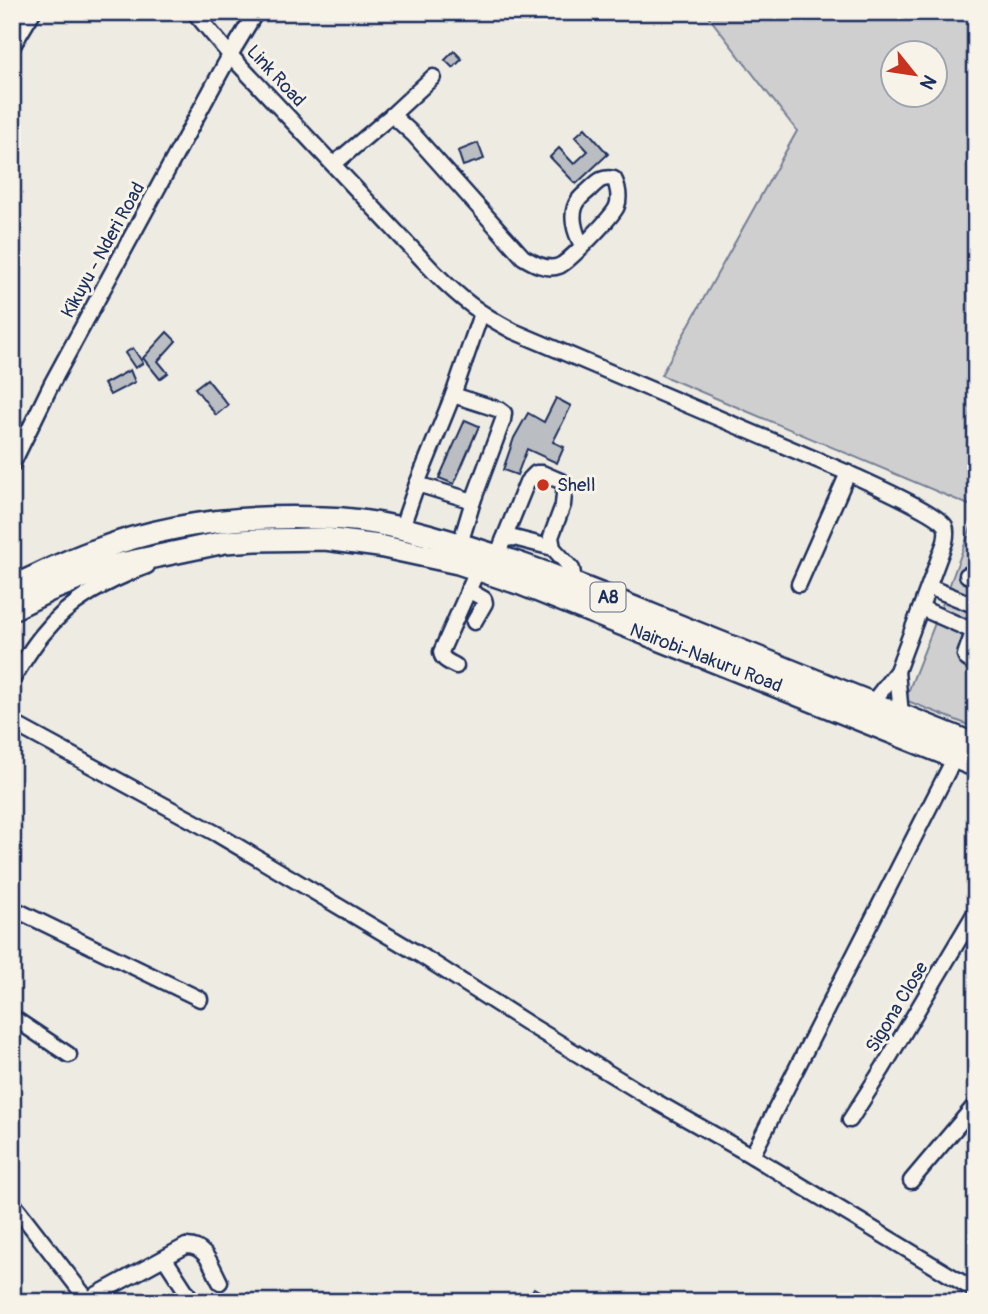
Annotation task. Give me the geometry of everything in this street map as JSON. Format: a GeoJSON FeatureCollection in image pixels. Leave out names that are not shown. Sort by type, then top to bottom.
{"type":"FeatureCollection","features":[{"type":"Feature","properties":{"kind":"highway","name":"A8"},"geometry":{"type":"LineString","coordinates":[[12,587],[120,542],[154,532],[224,521],[283,517],[327,518],[402,527],[460,544],[501,547],[575,584],[976,745]]}},
{"type":"Feature","properties":{"kind":"highway","name":"Nairobi-Nakuru Road"},"geometry":{"type":"LineString","coordinates":[[225,542],[326,539],[404,551],[458,563],[521,584],[976,766]]}},
{"type":"Feature","properties":{"kind":"highway","name":"A8"},"geometry":{"type":"LineString","coordinates":[[12,608],[111,566],[225,542]]}},
{"type":"Feature","properties":{"kind":"street"},"geometry":{"type":"LineString","coordinates":[[12,47],[33,12]]}},
{"type":"Feature","properties":{"kind":"street","name":"Link Road"},"geometry":{"type":"LineString","coordinates":[[194,12],[230,55],[463,300],[481,314],[513,331],[848,473],[939,519],[945,525],[946,536],[929,587]]}},
{"type":"Feature","properties":{"kind":"street","name":"Kikuyu - Nderi Road"},"geometry":{"type":"LineString","coordinates":[[12,465],[52,383],[256,12]]}},
{"type":"Feature","properties":{"kind":"street"},"geometry":{"type":"LineString","coordinates":[[334,164],[433,77]]}},
{"type":"Feature","properties":{"kind":"street"},"geometry":{"type":"LineString","coordinates":[[392,115],[414,135],[523,257],[534,264],[555,267],[565,263],[582,246]]}},
{"type":"Feature","properties":{"kind":"street"},"geometry":{"type":"LineString","coordinates":[[402,527],[481,314]]}},
{"type":"Feature","properties":{"kind":"street"},"geometry":{"type":"LineString","coordinates":[[453,395],[503,413],[503,420],[460,544]]}},
{"type":"Feature","properties":{"kind":"street"},"geometry":{"type":"LineString","coordinates":[[501,547],[527,482],[536,473],[542,473],[565,483],[563,505],[551,537],[553,548],[572,569],[575,584]]}},
{"type":"Feature","properties":{"kind":"street"},"geometry":{"type":"LineString","coordinates":[[800,584],[848,473]]}},
{"type":"Feature","properties":{"kind":"street"},"geometry":{"type":"LineString","coordinates":[[417,484],[473,501]]}},
{"type":"Feature","properties":{"kind":"street"},"geometry":{"type":"LineString","coordinates":[[501,547],[514,538],[553,548]]}},
{"type":"Feature","properties":{"kind":"street"},"geometry":{"type":"LineString","coordinates":[[12,680],[41,635],[78,600],[118,577],[165,558],[225,542]]}},
{"type":"Feature","properties":{"kind":"street"},"geometry":{"type":"LineString","coordinates":[[456,666],[442,657],[441,652],[478,569]]}},
{"type":"Feature","properties":{"kind":"street"},"geometry":{"type":"LineString","coordinates":[[872,703],[897,671],[929,587],[976,606]]}},
{"type":"Feature","properties":{"kind":"street"},"geometry":{"type":"LineString","coordinates":[[468,590],[484,599],[485,603],[474,622]]}},
{"type":"Feature","properties":{"kind":"street"},"geometry":{"type":"LineString","coordinates":[[921,608],[975,628],[965,655],[976,665]]}},
{"type":"Feature","properties":{"kind":"street"},"geometry":{"type":"LineString","coordinates":[[897,671],[901,715]]}},
{"type":"Feature","properties":{"kind":"street"},"geometry":{"type":"LineString","coordinates":[[12,727],[20,727],[217,834],[422,956],[631,1086],[976,1291]]}},
{"type":"Feature","properties":{"kind":"street"},"geometry":{"type":"LineString","coordinates":[[752,1156],[955,757]]}},
{"type":"Feature","properties":{"kind":"street"},"geometry":{"type":"LineString","coordinates":[[12,908],[200,999]]}},
{"type":"Feature","properties":{"kind":"street","name":"Sigona Close"},"geometry":{"type":"LineString","coordinates":[[850,1120],[976,911]]}},
{"type":"Feature","properties":{"kind":"street"},"geometry":{"type":"LineString","coordinates":[[12,1017],[69,1055]]}},
{"type":"Feature","properties":{"kind":"street"},"geometry":{"type":"LineString","coordinates":[[911,1181],[976,1104]]}},
{"type":"Feature","properties":{"kind":"street"},"geometry":{"type":"LineString","coordinates":[[12,1202],[85,1301],[186,1246],[199,1248],[220,1282]]}},
{"type":"Feature","properties":{"kind":"street"},"geometry":{"type":"LineString","coordinates":[[165,1259],[193,1302]]}},
{"type":"Feature","properties":{"kind":"shaded area"},"geometry":{"type":"Polygon","coordinates":[[[705,12],[976,12],[976,508],[661,375],[797,131],[705,12]]]}},
{"type":"Feature","properties":{"kind":"shaded area"},"geometry":{"type":"Polygon","coordinates":[[[976,514],[976,728],[905,700],[976,514]]]}},
{"type":"Feature","properties":{"kind":"building"},"geometry":{"type":"Polygon","coordinates":[[[454,51],[462,59],[453,68],[445,60],[454,51]]]}},
{"type":"Feature","properties":{"kind":"building"},"geometry":{"type":"Polygon","coordinates":[[[585,128],[608,154],[576,184],[550,157],[559,148],[574,164],[588,151],[575,137],[585,128]]]}},
{"type":"Feature","properties":{"kind":"building"},"geometry":{"type":"Polygon","coordinates":[[[478,143],[484,159],[463,166],[458,151],[478,143]]]}},
{"type":"Feature","properties":{"kind":"building"},"geometry":{"type":"Polygon","coordinates":[[[167,332],[176,341],[158,361],[168,373],[160,379],[143,358],[167,332]]]}},
{"type":"Feature","properties":{"kind":"building"},"geometry":{"type":"Polygon","coordinates":[[[133,348],[143,363],[135,368],[125,353],[133,348]]]}},
{"type":"Feature","properties":{"kind":"building"},"geometry":{"type":"Polygon","coordinates":[[[130,370],[135,382],[110,395],[104,384],[130,370]]]}},
{"type":"Feature","properties":{"kind":"building"},"geometry":{"type":"Polygon","coordinates":[[[207,379],[228,405],[216,415],[195,388],[207,379]]]}},
{"type":"Feature","properties":{"kind":"building"},"geometry":{"type":"Polygon","coordinates":[[[556,398],[571,406],[553,442],[564,447],[557,463],[527,449],[517,475],[503,470],[514,438],[528,413],[544,422],[556,398]]]}},
{"type":"Feature","properties":{"kind":"building"},"geometry":{"type":"Polygon","coordinates":[[[465,420],[479,426],[454,484],[439,478],[465,420]]]}},
{"type":"Feature","properties":{"kind":"building"},"geometry":{"type":"Polygon","coordinates":[[[534,1288],[546,1295],[542,1302],[529,1296],[534,1288]]]}},
{"type":"Feature","properties":{"kind":"place","name":"Shell"},"geometry":{"type":"Point","coordinates":[543,485]}}]}
